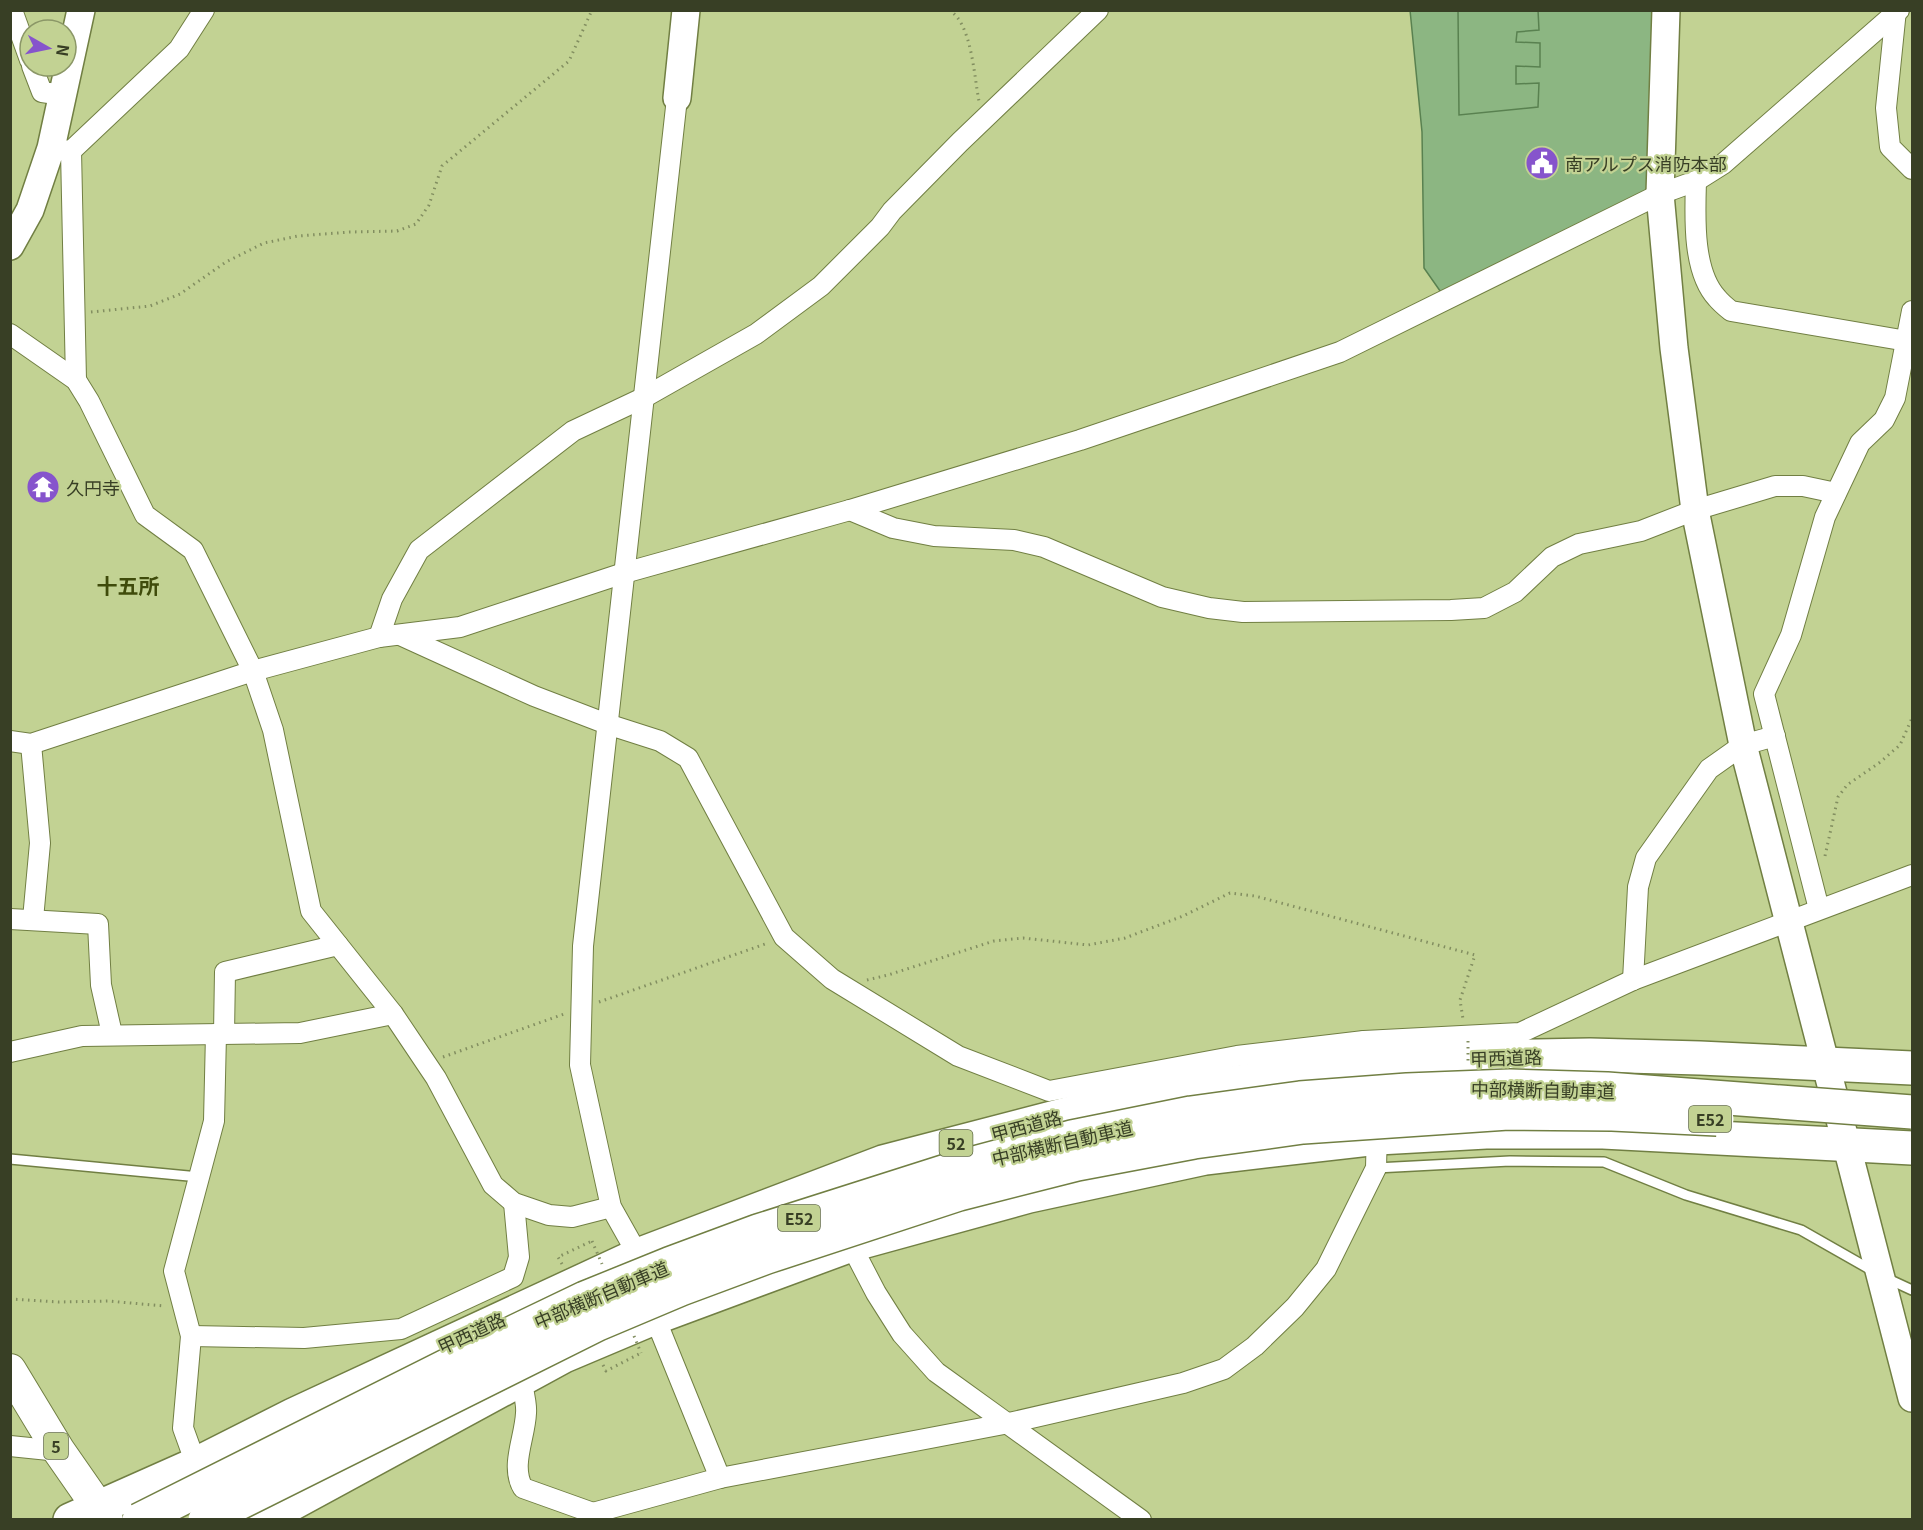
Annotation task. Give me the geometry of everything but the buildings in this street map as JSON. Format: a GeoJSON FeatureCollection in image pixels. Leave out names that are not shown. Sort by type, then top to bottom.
{"type":"FeatureCollection","features":[{"type":"Feature","properties":{"kind":"highway","name":"甲西道路"},"geometry":{"type":"LineString","coordinates":[[92,1515],[293,1415],[638,1255],[883,1162],[1098,1106],[1230,1083],[1368,1053],[1490,1057],[1590,1055],[1912,1068]]}},
{"type":"Feature","properties":{"kind":"highway","name":"中部横断自動車道"},"geometry":{"type":"LineString","coordinates":[[139,1520],[585,1298],[758,1231],[956,1168],[1072,1137],[1191,1113],[1300,1098],[1407,1090],[1510,1086],[1619,1090],[1912,1112]]}},
{"type":"Feature","properties":{"kind":"highway","name":"中部横断自動車道"},"geometry":{"type":"LineString","coordinates":[[205,1520],[524,1359],[598,1324],[681,1289],[767,1257],[949,1198],[1077,1164],[1194,1142],[1303,1127],[1508,1113],[1612,1114],[1912,1128]]}},
{"type":"Feature","properties":{"kind":"highway"},"geometry":{"type":"LineString","coordinates":[[262,1520],[564,1356],[654,1318],[851,1245],[1029,1196],[1205,1158],[1377,1153],[1486,1132],[1603,1131],[1912,1148]]}},
{"type":"Feature","properties":{"kind":"main road","name":"5"},"geometry":{"type":"LineString","coordinates":[[10,1370],[59,1451],[92,1515]]}},
{"type":"Feature","properties":{"kind":"street"},"geometry":{"type":"LineString","coordinates":[[12,10],[18,27]]}},
{"type":"Feature","properties":{"kind":"street"},"geometry":{"type":"LineString","coordinates":[[76,380],[75,314],[61,150],[63,95],[81,10]]}},
{"type":"Feature","properties":{"kind":"street"},"geometry":{"type":"LineString","coordinates":[[10,246],[23,214],[61,150],[179,49],[204,10]]}},
{"type":"Feature","properties":{"kind":"street"},"geometry":{"type":"LineString","coordinates":[[686,10],[583,946],[580,1065],[611,1207],[638,1255],[654,1318],[720,1478]]}},
{"type":"Feature","properties":{"kind":"street"},"geometry":{"type":"LineString","coordinates":[[379,638],[392,599],[419,550],[573,431],[643,398],[756,334],[820,286],[982,120],[1098,10]]}},
{"type":"Feature","properties":{"kind":"street"},"geometry":{"type":"LineString","coordinates":[[1666,10],[1660,194],[1674,348],[1695,510],[1743,745],[1912,1398]]}},
{"type":"Feature","properties":{"kind":"street"},"geometry":{"type":"LineString","coordinates":[[1897,11],[1886,108],[1890,147],[1912,169]]}},
{"type":"Feature","properties":{"kind":"street"},"geometry":{"type":"LineString","coordinates":[[10,741],[31,744],[253,671],[379,638],[460,627],[624,573],[850,510],[1080,440],[1340,352],[1660,194],[1696,181],[1723,164],[1897,11]]}},
{"type":"Feature","properties":{"kind":"street"},"geometry":{"type":"LineString","coordinates":[[37,78],[42,92],[63,95]]}},
{"type":"Feature","properties":{"kind":"street"},"geometry":{"type":"LineString","coordinates":[[1696,181],[1695,238],[1704,272],[1716,297],[1731,311],[1907,341]]}},
{"type":"Feature","properties":{"kind":"street"},"geometry":{"type":"LineString","coordinates":[[1817,904],[1764,694],[1791,635],[1825,517],[1860,443],[1884,420],[1895,398],[1907,362],[1907,341],[1912,311]]}},
{"type":"Feature","properties":{"kind":"street"},"geometry":{"type":"LineString","coordinates":[[10,334],[76,380],[90,401],[146,515],[193,550],[253,671],[273,730],[311,911],[393,1014],[436,1078],[493,1185],[514,1203],[549,1215],[572,1217],[611,1207]]}},
{"type":"Feature","properties":{"kind":"street"},"geometry":{"type":"LineString","coordinates":[[850,510],[893,528],[934,536],[976,540],[1014,540],[1044,547],[1162,597],[1209,608],[1242,612],[1451,610],[1484,608],[1515,592],[1552,557],[1579,544],[1641,531],[1695,510],[1775,486],[1803,486],[1836,493]]}},
{"type":"Feature","properties":{"kind":"street"},"geometry":{"type":"LineString","coordinates":[[400,635],[534,696],[607,724],[660,741],[688,758],[784,937],[842,985],[958,1056],[1049,1091],[1237,1056],[1368,1053],[1466,1036],[1520,1033],[1633,980],[1789,921],[1817,904],[1912,875]]}},
{"type":"Feature","properties":{"kind":"street"},"geometry":{"type":"LineString","coordinates":[[1633,980],[1638,887],[1646,858],[1709,769],[1743,745],[1775,736]]}},
{"type":"Feature","properties":{"kind":"street"},"geometry":{"type":"LineString","coordinates":[[31,744],[40,843],[33,919]]}},
{"type":"Feature","properties":{"kind":"street"},"geometry":{"type":"LineString","coordinates":[[10,919],[98,924],[101,985],[112,1034]]}},
{"type":"Feature","properties":{"kind":"street"},"geometry":{"type":"LineString","coordinates":[[196,1464],[183,1428],[191,1336],[174,1271],[214,1121],[225,972],[338,945]]}},
{"type":"Feature","properties":{"kind":"street"},"geometry":{"type":"LineString","coordinates":[[10,1052],[82,1036],[112,1034],[300,1033],[393,1014]]}},
{"type":"Feature","properties":{"kind":"street"},"geometry":{"type":"LineString","coordinates":[[521,1380],[527,1412],[517,1478],[523,1488],[592,1516],[720,1478],[1009,1423],[1183,1383],[1224,1369],[1256,1346],[1295,1307],[1326,1269],[1377,1153],[1368,1053]]}},
{"type":"Feature","properties":{"kind":"street"},"geometry":{"type":"LineString","coordinates":[[191,1336],[304,1338],[401,1329],[513,1277],[519,1257],[514,1203]]}},
{"type":"Feature","properties":{"kind":"street"},"geometry":{"type":"LineString","coordinates":[[851,1245],[876,1293],[902,1334],[936,1372],[1141,1520]]}},
{"type":"Feature","properties":{"kind":"street"},"geometry":{"type":"LineString","coordinates":[[10,1446],[59,1451]]}},
{"type":"Feature","properties":{"kind":"lane"},"geometry":{"type":"LineString","coordinates":[[1377,1153],[1510,1161],[1604,1162],[1686,1195],[1801,1230],[1880,1275],[1912,1290]]}},
{"type":"Feature","properties":{"kind":"lane"},"geometry":{"type":"LineString","coordinates":[[10,1159],[199,1177]]}},
{"type":"Feature","properties":{"kind":"path"},"geometry":{"type":"LineString","coordinates":[[75,314],[150,306],[180,294],[226,262],[264,243],[298,236],[397,231],[416,224],[429,206],[442,166],[569,61],[592,10]]}},
{"type":"Feature","properties":{"kind":"path"},"geometry":{"type":"LineString","coordinates":[[949,10],[955,14],[968,36],[982,120]]}},
{"type":"Feature","properties":{"kind":"path"},"geometry":{"type":"LineString","coordinates":[[1817,904],[1838,797],[1847,784],[1879,763],[1900,745],[1912,718]]}},
{"type":"Feature","properties":{"kind":"path"},"geometry":{"type":"LineString","coordinates":[[842,985],[888,975],[994,941],[1023,938],[1088,945],[1125,938],[1183,916],[1230,893],[1255,896],[1475,956],[1460,1000],[1466,1036]]}},
{"type":"Feature","properties":{"kind":"path"},"geometry":{"type":"LineString","coordinates":[[426,1063],[784,937]]}},
{"type":"Feature","properties":{"kind":"path"},"geometry":{"type":"LineString","coordinates":[[569,1261],[561,1264],[558,1257],[592,1241]]}},
{"type":"Feature","properties":{"kind":"path"},"geometry":{"type":"LineString","coordinates":[[10,1299],[59,1302],[108,1301],[184,1308]]}},
{"type":"Feature","properties":{"kind":"place","name":"南アルプス消防本部"},"geometry":{"type":"Point","coordinates":[1542,163]}},
{"type":"Feature","properties":{"kind":"place","name":"久円寺"},"geometry":{"type":"Point","coordinates":[43,487]}},
{"type":"Feature","properties":{"kind":"district","name":"十五所"},"geometry":{"type":"Point","coordinates":[128,585]}}]}
